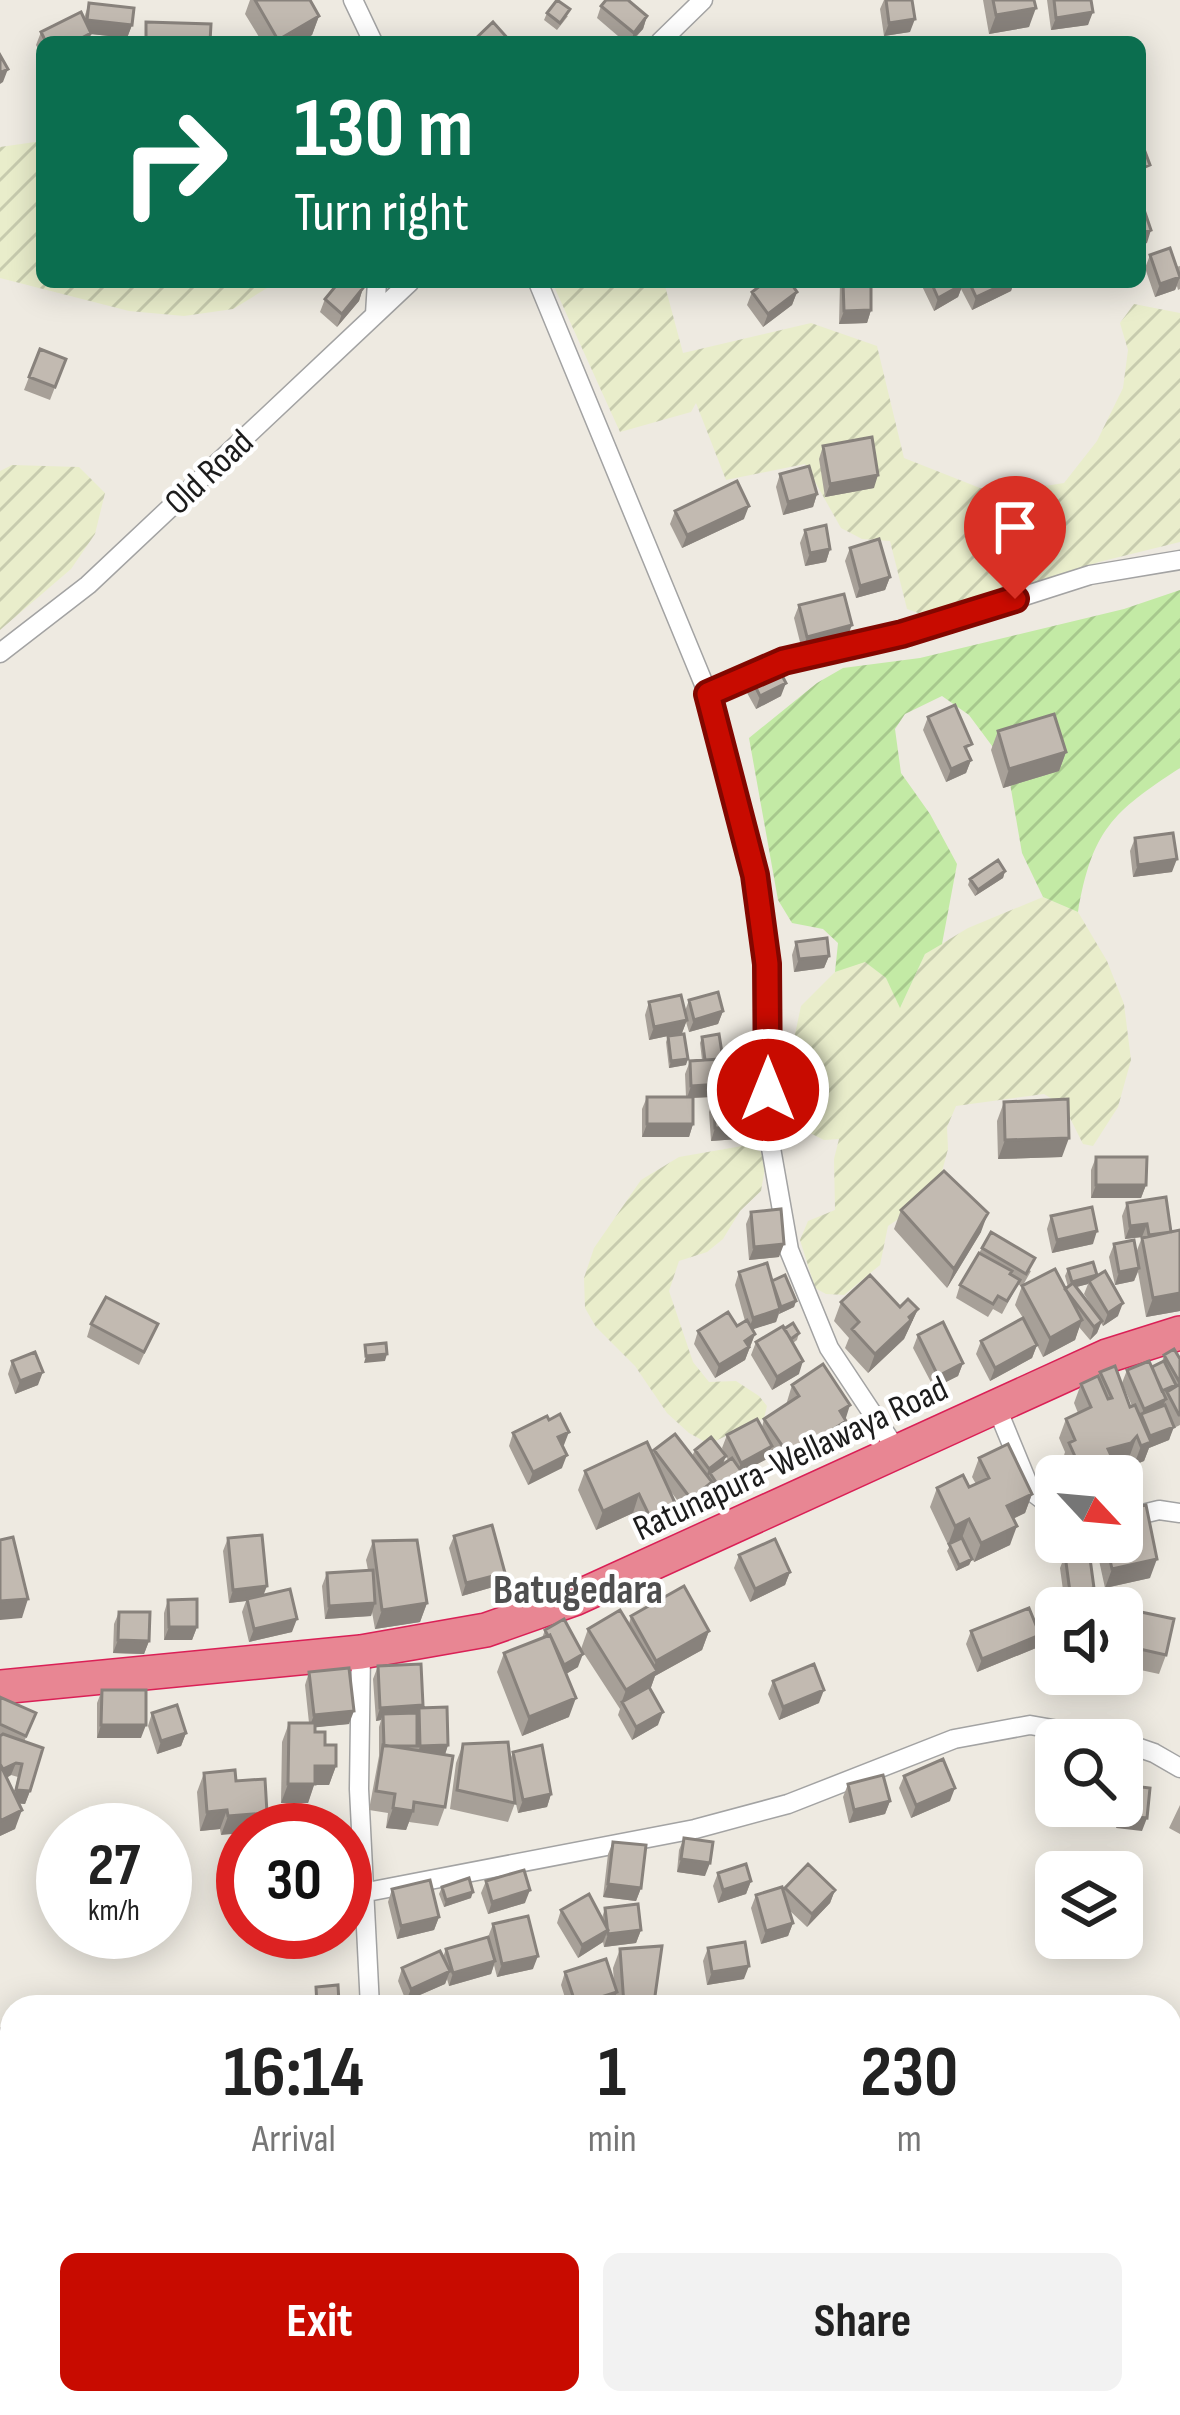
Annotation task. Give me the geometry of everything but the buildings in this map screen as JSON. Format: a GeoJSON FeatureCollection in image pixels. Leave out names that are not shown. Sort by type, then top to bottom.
{"type":"FeatureCollection","features":[{"type":"Feature","properties":{"kind":"highway","name":"Ratunapura-Wellawaya Road"},"geometry":{"type":"LineString","coordinates":[[0,1687],[361,1652],[486,1630],[574,1599],[1107,1356],[1180,1334]]}},
{"type":"Feature","properties":{"kind":"street"},"geometry":{"type":"LineString","coordinates":[[352,0],[370,36]]}},
{"type":"Feature","properties":{"kind":"street"},"geometry":{"type":"LineString","coordinates":[[666,36],[703,0]]}},
{"type":"Feature","properties":{"kind":"street"},"geometry":{"type":"LineString","coordinates":[[375,314],[377,288]]}},
{"type":"Feature","properties":{"kind":"street","name":"Old Road"},"geometry":{"type":"LineString","coordinates":[[0,653],[88,585],[403,288]]}},
{"type":"Feature","properties":{"kind":"street"},"geometry":{"type":"LineString","coordinates":[[540,288],[708,694],[755,875],[767,964],[768,1132],[790,1250],[829,1348],[898,1453]]}},
{"type":"Feature","properties":{"kind":"street"},"geometry":{"type":"LineString","coordinates":[[708,694],[784,661],[902,634],[1090,575],[1180,560]]}},
{"type":"Feature","properties":{"kind":"street"},"geometry":{"type":"LineString","coordinates":[[996,1406],[1035,1494]]}},
{"type":"Feature","properties":{"kind":"street"},"geometry":{"type":"LineString","coordinates":[[1143,1514],[1180,1513]]}},
{"type":"Feature","properties":{"kind":"street"},"geometry":{"type":"LineString","coordinates":[[361,1652],[362,1803]]}},
{"type":"Feature","properties":{"kind":"street"},"geometry":{"type":"LineString","coordinates":[[372,1891],[695,1829],[788,1804],[954,1739],[1035,1726]]}},
{"type":"Feature","properties":{"kind":"street"},"geometry":{"type":"LineString","coordinates":[[1143,1749],[1180,1768]]}},
{"type":"Feature","properties":{"kind":"street"},"geometry":{"type":"LineString","coordinates":[[367,1959],[369,1995]]}},
{"type":"Feature","properties":{"kind":"green space"},"geometry":{"type":"Polygon","coordinates":[[[36,142],[36,287],[0,278],[0,147],[36,142]]]}},
{"type":"Feature","properties":{"kind":"green space"},"geometry":{"type":"Polygon","coordinates":[[[39,288],[267,288],[233,309],[184,316],[129,311],[39,288]]]}},
{"type":"Feature","properties":{"kind":"green space"},"geometry":{"type":"Polygon","coordinates":[[[555,288],[666,288],[683,353],[811,323],[877,346],[904,458],[980,488],[1019,490],[1064,483],[1097,441],[1123,388],[1128,350],[1120,323],[1134,304],[1180,313],[1180,542],[1099,562],[932,618],[907,609],[890,541],[862,539],[841,528],[805,464],[726,480],[696,403],[691,412],[620,432],[555,288]]]}},
{"type":"Feature","properties":{"kind":"green space"},"geometry":{"type":"Polygon","coordinates":[[[12,465],[79,467],[105,493],[95,534],[71,569],[0,630],[0,471],[12,465]]]}},
{"type":"Feature","properties":{"kind":"green space"},"geometry":{"type":"Polygon","coordinates":[[[1180,590],[1180,768],[1137,798],[1109,826],[1090,862],[1078,912],[1043,897],[1022,853],[1007,766],[969,715],[942,696],[905,714],[895,729],[901,773],[957,864],[942,944],[925,954],[900,1008],[886,978],[865,962],[835,972],[838,943],[823,929],[792,923],[778,900],[749,738],[843,668],[920,658],[1124,609],[1180,590]]]}},
{"type":"Feature","properties":{"kind":"green space"},"geometry":{"type":"Polygon","coordinates":[[[1043,897],[1078,912],[1107,961],[1124,1004],[1131,1060],[1118,1107],[1093,1146],[1083,1144],[1064,1106],[1044,1094],[956,1106],[947,1127],[948,1149],[940,1179],[910,1211],[888,1226],[880,1265],[844,1295],[815,1288],[800,1240],[808,1221],[835,1210],[834,1159],[839,1139],[824,1140],[798,1127],[787,1101],[788,1067],[801,1006],[835,972],[864,961],[886,978],[901,1006],[925,954],[968,928],[1043,897]]]}},
{"type":"Feature","properties":{"kind":"green space"},"geometry":{"type":"Polygon","coordinates":[[[742,1146],[760,1151],[766,1162],[761,1191],[740,1211],[723,1239],[707,1252],[679,1261],[669,1291],[693,1362],[709,1382],[736,1381],[767,1406],[764,1418],[709,1444],[667,1413],[635,1366],[596,1327],[585,1308],[584,1278],[594,1248],[641,1180],[679,1157],[742,1146]]]}},
{"type":"Feature","properties":{"kind":"district","name":"Batugedara"},"geometry":{"type":"Point","coordinates":[578,1588]}},
{"type":"Feature","properties":{"kind":"route"},"geometry":{"type":"LineString","coordinates":[[768,1090],[767,964],[755,875],[708,694],[784,661],[902,634],[1015,599]]}}]}
